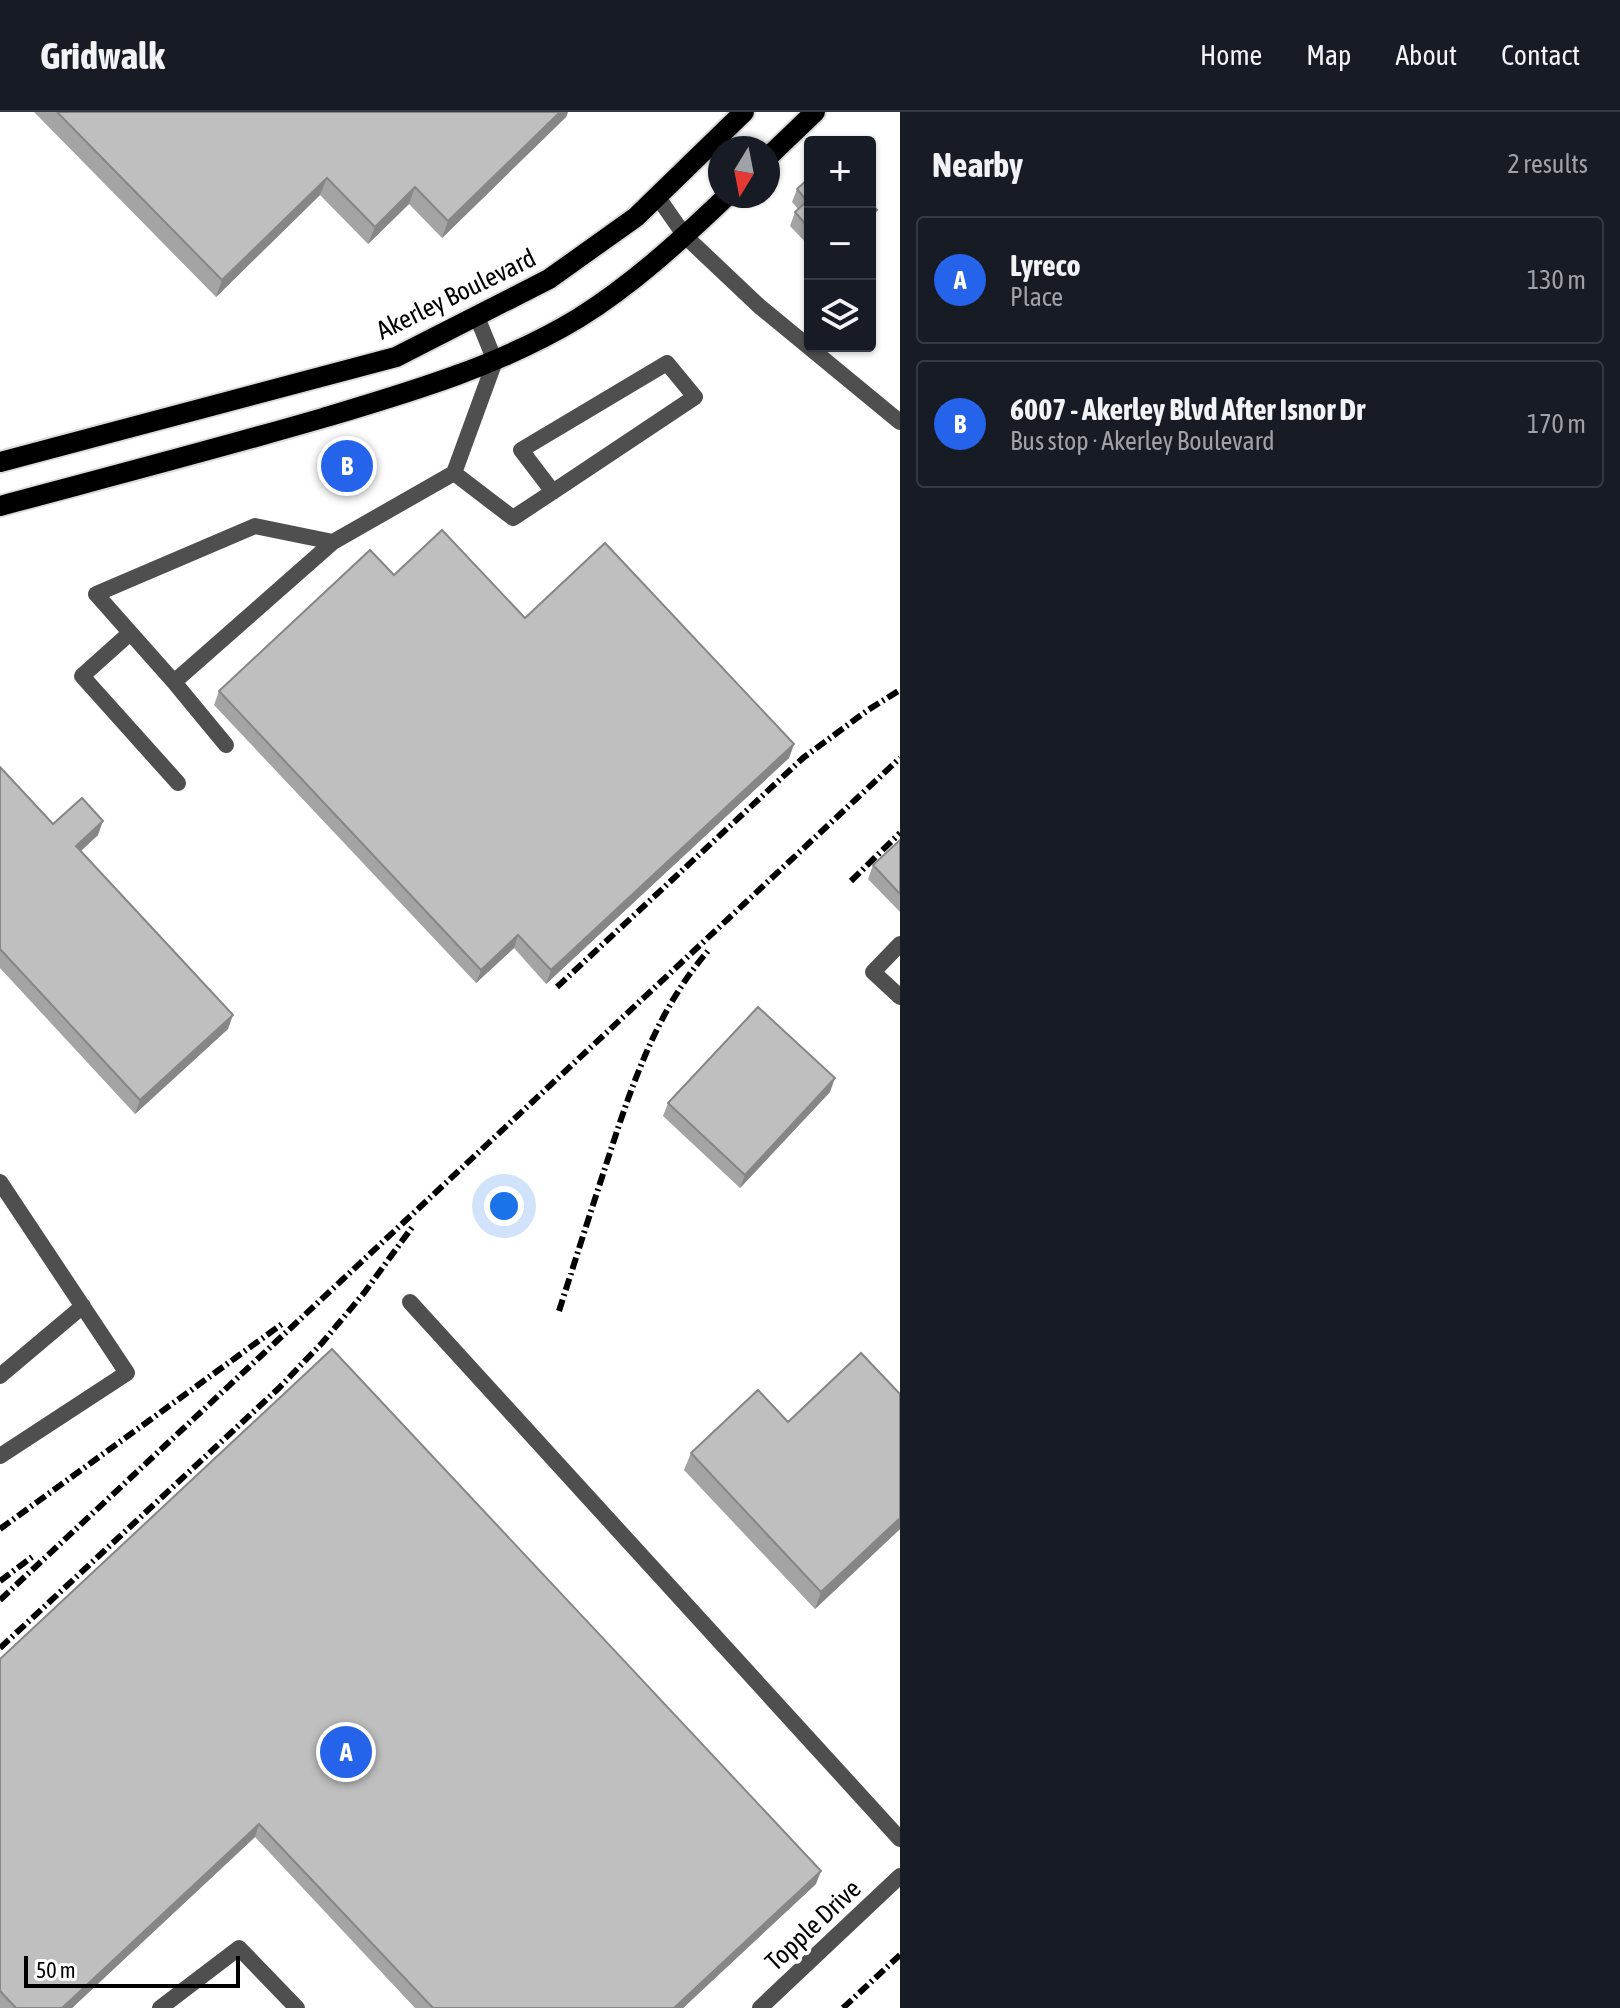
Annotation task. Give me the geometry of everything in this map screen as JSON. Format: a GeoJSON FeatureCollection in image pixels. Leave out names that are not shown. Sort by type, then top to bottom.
{"type":"FeatureCollection","features":[{"type":"Feature","properties":{"kind":"main road"},"geometry":{"type":"LineString","coordinates":[[780,146],[815,112]]}},
{"type":"Feature","properties":{"kind":"main road","name":"Akerley Boulevard"},"geometry":{"type":"LineString","coordinates":[[0,462],[396,357],[549,279],[636,217],[737,114]]}},
{"type":"Feature","properties":{"kind":"main road"},"geometry":{"type":"LineString","coordinates":[[0,506],[266,434],[395,396],[495,361],[576,319],[632,279],[714,208]]}},
{"type":"Feature","properties":{"kind":"street"},"geometry":{"type":"LineString","coordinates":[[657,196],[685,236],[759,306],[900,422]]}},
{"type":"Feature","properties":{"kind":"street"},"geometry":{"type":"LineString","coordinates":[[174,682],[333,542],[454,473],[495,361],[477,317]]}},
{"type":"Feature","properties":{"kind":"street"},"geometry":{"type":"LineString","coordinates":[[454,473],[513,518],[553,492],[695,397],[667,363],[521,450],[553,492]]}},
{"type":"Feature","properties":{"kind":"street"},"geometry":{"type":"LineString","coordinates":[[226,745],[96,594],[255,526],[333,542]]}},
{"type":"Feature","properties":{"kind":"street"},"geometry":{"type":"LineString","coordinates":[[130,633],[82,676],[178,783]]}},
{"type":"Feature","properties":{"kind":"street"},"geometry":{"type":"LineString","coordinates":[[900,944],[873,972],[900,997]]}},
{"type":"Feature","properties":{"kind":"street"},"geometry":{"type":"LineString","coordinates":[[0,1182],[127,1373],[0,1456]]}},
{"type":"Feature","properties":{"kind":"street"},"geometry":{"type":"LineString","coordinates":[[410,1302],[900,1839]]}},
{"type":"Feature","properties":{"kind":"street"},"geometry":{"type":"LineString","coordinates":[[0,1376],[83,1306]]}},
{"type":"Feature","properties":{"kind":"street","name":"Topple Drive"},"geometry":{"type":"LineString","coordinates":[[760,2008],[900,1876]]}},
{"type":"Feature","properties":{"kind":"street"},"geometry":{"type":"LineString","coordinates":[[160,2008],[239,1948],[297,2008]]}},
{"type":"Feature","properties":{"kind":"building"},"geometry":{"type":"Polygon","coordinates":[[[57,112],[560,112],[448,221],[415,187],[375,227],[327,178],[222,280],[57,112]]]}},
{"type":"Feature","properties":{"kind":"building"},"geometry":{"type":"Polygon","coordinates":[[[804,183],[804,197],[797,189],[804,183]]]}},
{"type":"Feature","properties":{"kind":"building"},"geometry":{"type":"Polygon","coordinates":[[[804,204],[804,222],[795,212],[804,204]]]}},
{"type":"Feature","properties":{"kind":"building"},"geometry":{"type":"Polygon","coordinates":[[[442,530],[525,618],[605,543],[794,744],[551,970],[518,935],[481,970],[219,691],[370,550],[394,575],[442,530]]]}},
{"type":"Feature","properties":{"kind":"building"},"geometry":{"type":"Polygon","coordinates":[[[0,767],[53,824],[82,798],[103,821],[76,846],[233,1015],[140,1100],[0,949],[0,767]]]}},
{"type":"Feature","properties":{"kind":"building"},"geometry":{"type":"Polygon","coordinates":[[[900,840],[900,894],[873,865],[900,840]]]}},
{"type":"Feature","properties":{"kind":"building"},"geometry":{"type":"Polygon","coordinates":[[[758,1007],[835,1078],[745,1175],[668,1103],[758,1007]]]}},
{"type":"Feature","properties":{"kind":"building"},"geometry":{"type":"Polygon","coordinates":[[[332,1349],[821,1871],[674,2008],[433,2008],[259,1824],[62,2008],[16,2008],[0,1991],[0,1659],[332,1349]]]}},
{"type":"Feature","properties":{"kind":"building"},"geometry":{"type":"Polygon","coordinates":[[[861,1353],[900,1394],[900,1518],[821,1592],[691,1453],[758,1390],[788,1422],[861,1353]]]}},
{"type":"Feature","properties":{"kind":"railway"},"geometry":{"type":"LineString","coordinates":[[557,987],[803,758],[900,690]]}},
{"type":"Feature","properties":{"kind":"railway"},"geometry":{"type":"LineString","coordinates":[[0,1600],[900,758]]}},
{"type":"Feature","properties":{"kind":"railway"},"geometry":{"type":"LineString","coordinates":[[851,881],[900,833]]}},
{"type":"Feature","properties":{"kind":"railway"},"geometry":{"type":"LineString","coordinates":[[559,1311],[645,1055],[672,1001],[708,951]]}},
{"type":"Feature","properties":{"kind":"railway"},"geometry":{"type":"LineString","coordinates":[[0,1648],[279,1388],[364,1293],[413,1226]]}},
{"type":"Feature","properties":{"kind":"railway"},"geometry":{"type":"LineString","coordinates":[[0,1529],[282,1324]]}},
{"type":"Feature","properties":{"kind":"railway"},"geometry":{"type":"LineString","coordinates":[[0,1581],[32,1557]]}},
{"type":"Feature","properties":{"kind":"railway"},"geometry":{"type":"LineString","coordinates":[[843,2008],[900,1955]]}},
{"type":"Feature","properties":{"kind":"place","name":"6007 - Akerley Blvd After Isnor Dr"},"geometry":{"type":"Point","coordinates":[347,466]}},
{"type":"Feature","properties":{"kind":"place","name":"Lyreco"},"geometry":{"type":"Point","coordinates":[346,1752]}}]}
